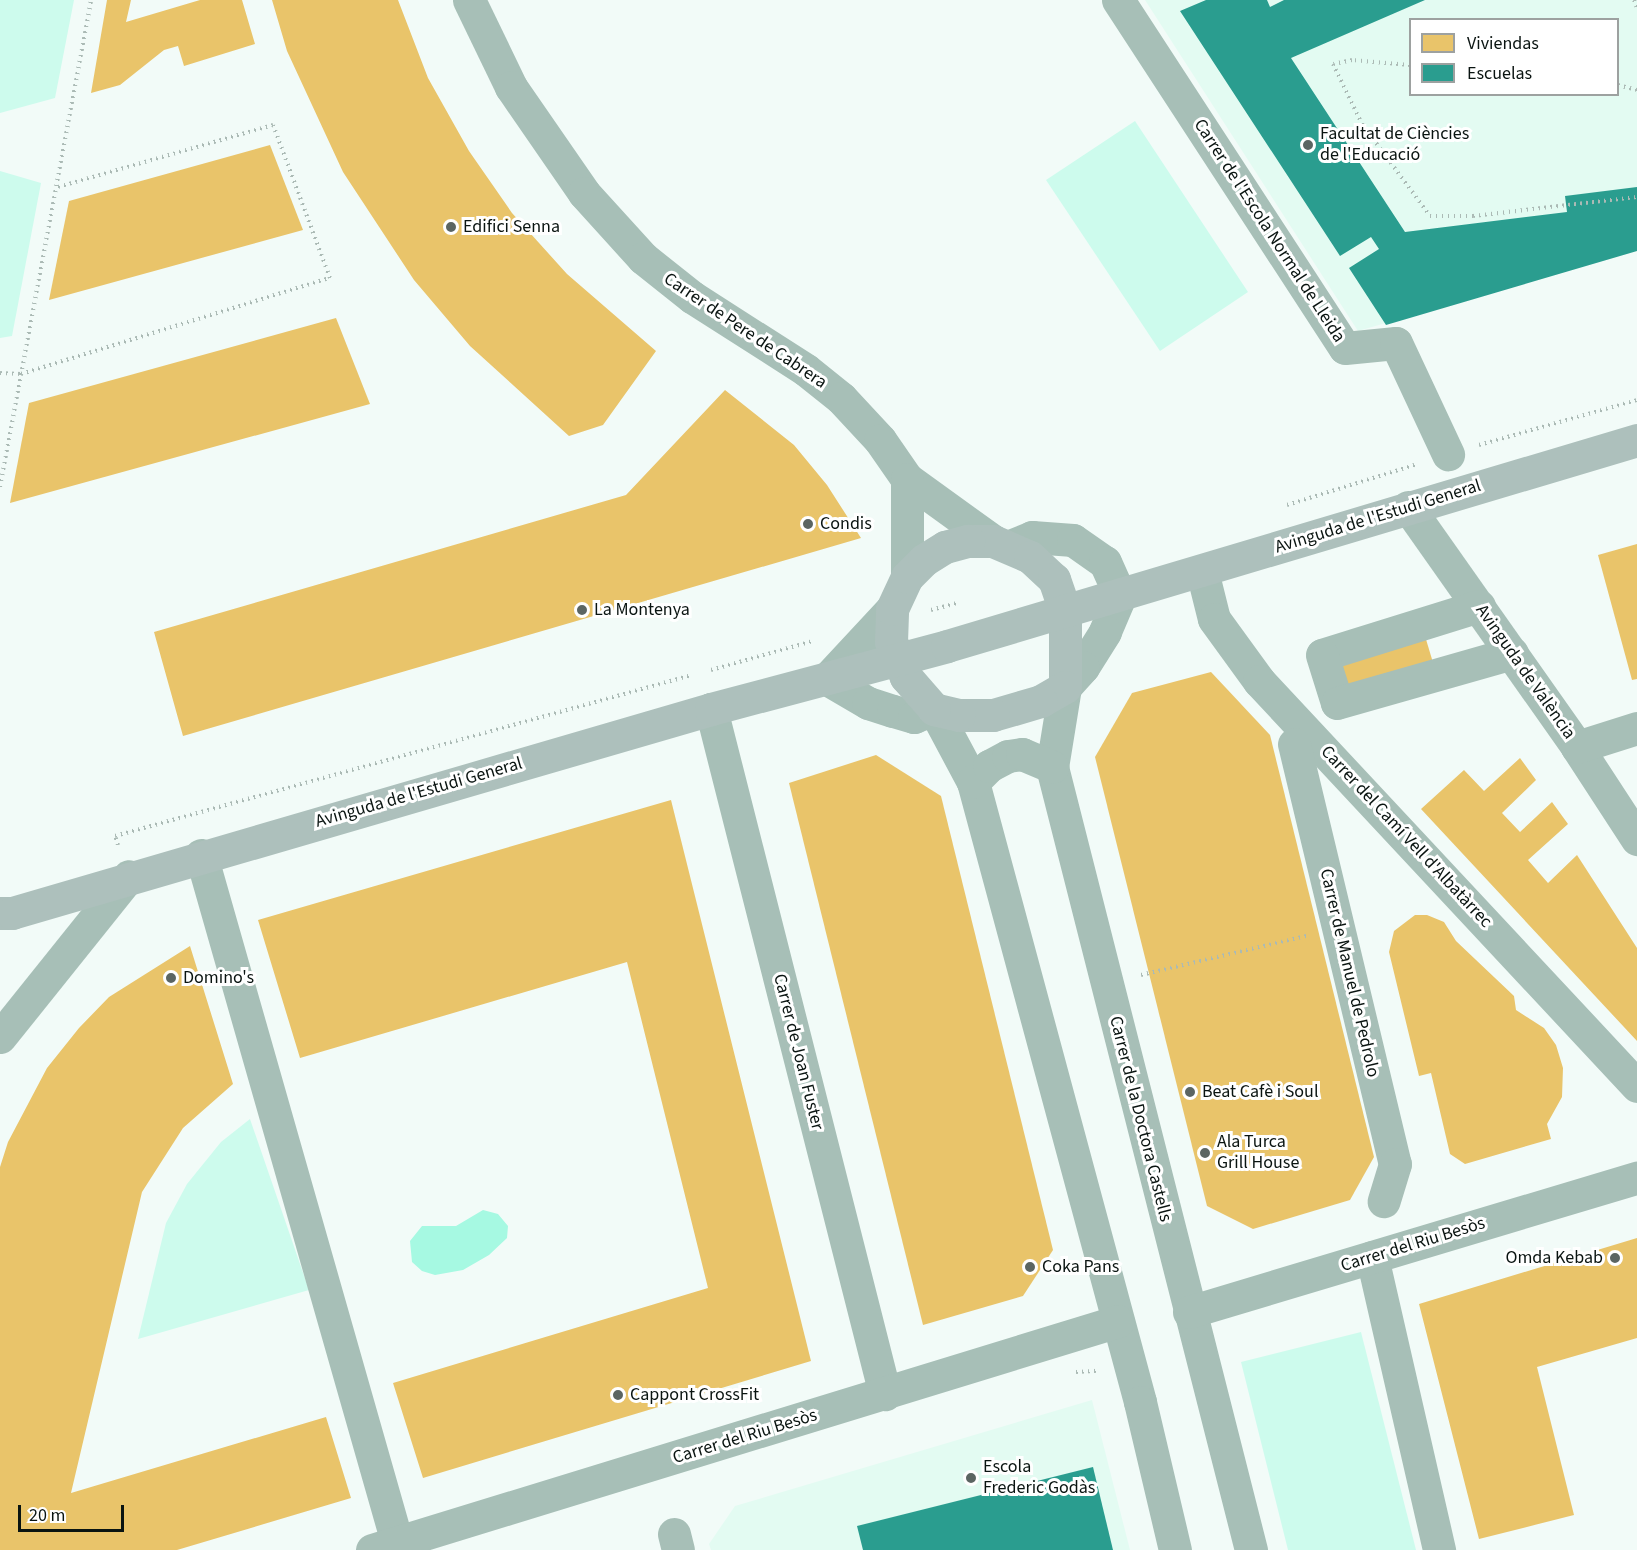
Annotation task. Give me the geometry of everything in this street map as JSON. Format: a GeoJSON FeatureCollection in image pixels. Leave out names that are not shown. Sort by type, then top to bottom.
{"type":"FeatureCollection","features":[{"type":"Feature","properties":{"kind":"main road","name":"Avinguda de l'Estudi General"},"geometry":{"type":"LineString","coordinates":[[2,911],[711,709],[827,679],[1120,596],[1408,507],[1637,440]]}},
{"type":"Feature","properties":{"kind":"main road"},"geometry":{"type":"LineString","coordinates":[[968,541],[1001,544],[1030,557],[1054,579],[1065,611],[1065,687],[1041,700],[993,715],[959,715],[934,709],[917,693],[897,659],[891,615],[907,578],[924,560],[945,547],[968,541]]}},
{"type":"Feature","properties":{"kind":"street","name":"Carrer de Pere de Cabrera"},"geometry":{"type":"LineString","coordinates":[[469,0],[511,87],[584,193],[623,237],[668,280],[807,370],[855,410],[907,480],[1001,544]]}},
{"type":"Feature","properties":{"kind":"street","name":"Carrer de l'Escola Normal de Lleida"},"geometry":{"type":"LineString","coordinates":[[1118,0],[1345,348],[1396,343],[1448,454]]}},
{"type":"Feature","properties":{"kind":"street"},"geometry":{"type":"LineString","coordinates":[[907,480],[907,578]]}},
{"type":"Feature","properties":{"kind":"street","name":"Avinguda de València"},"geometry":{"type":"LineString","coordinates":[[1408,507],[1577,747],[1637,839]]}},
{"type":"Feature","properties":{"kind":"street"},"geometry":{"type":"LineString","coordinates":[[1001,544],[1032,537],[1073,540],[1105,562],[1120,596],[1105,632],[1083,668],[1065,687]]}},
{"type":"Feature","properties":{"kind":"street","name":"Carrer del Camí Vell d'Albatàrrec"},"geometry":{"type":"LineString","coordinates":[[1202,571],[1214,619],[1259,681],[1637,1086]]}},
{"type":"Feature","properties":{"kind":"street"},"geometry":{"type":"LineString","coordinates":[[1479,606],[1322,655],[1337,703],[1512,653]]}},
{"type":"Feature","properties":{"kind":"street"},"geometry":{"type":"LineString","coordinates":[[891,615],[827,679],[868,703],[914,717],[934,709],[973,782],[1118,1321],[1174,1550]]}},
{"type":"Feature","properties":{"kind":"street"},"geometry":{"type":"LineString","coordinates":[[1377,638],[1391,687]]}},
{"type":"Feature","properties":{"kind":"street"},"geometry":{"type":"LineString","coordinates":[[1377,638],[1391,687]]}},
{"type":"Feature","properties":{"kind":"street","name":"Carrer de la Doctora Castells"},"geometry":{"type":"LineString","coordinates":[[1065,687],[1052,767],[1251,1550]]}},
{"type":"Feature","properties":{"kind":"street","name":"Carrer de Joan Fuster"},"geometry":{"type":"LineString","coordinates":[[711,709],[885,1394]]}},
{"type":"Feature","properties":{"kind":"street"},"geometry":{"type":"LineString","coordinates":[[1577,747],[1637,728]]}},
{"type":"Feature","properties":{"kind":"street","name":"Carrer de Manuel de Pedrolo"},"geometry":{"type":"LineString","coordinates":[[1294,744],[1395,1164],[1384,1202]]}},
{"type":"Feature","properties":{"kind":"street"},"geometry":{"type":"LineString","coordinates":[[973,782],[989,766],[1015,755],[1039,759],[1052,767]]}},
{"type":"Feature","properties":{"kind":"street"},"geometry":{"type":"LineString","coordinates":[[201,855],[385,1546]]}},
{"type":"Feature","properties":{"kind":"street"},"geometry":{"type":"LineString","coordinates":[[0,1037],[129,876]]}},
{"type":"Feature","properties":{"kind":"street","name":"Carrer del Riu Besòs"},"geometry":{"type":"LineString","coordinates":[[1189,1312],[1637,1178]]}},
{"type":"Feature","properties":{"kind":"street"},"geometry":{"type":"LineString","coordinates":[[1372,1257],[1439,1550]]}},
{"type":"Feature","properties":{"kind":"street","name":"Carrer del Riu Besòs"},"geometry":{"type":"LineString","coordinates":[[385,1546],[1118,1321]]}},
{"type":"Feature","properties":{"kind":"path"},"geometry":{"type":"LineString","coordinates":[[0,487],[91,0]]}},
{"type":"Feature","properties":{"kind":"path"},"geometry":{"type":"LineString","coordinates":[[1634,0],[1637,8]]}},
{"type":"Feature","properties":{"kind":"path"},"geometry":{"type":"LineString","coordinates":[[1409,65],[1352,60],[1333,64],[1362,124],[1430,216],[1473,216],[1637,197]]}},
{"type":"Feature","properties":{"kind":"path"},"geometry":{"type":"LineString","coordinates":[[1619,86],[1637,90]]}},
{"type":"Feature","properties":{"kind":"path"},"geometry":{"type":"LineString","coordinates":[[0,373],[21,374],[330,278],[273,125],[55,188]]}},
{"type":"Feature","properties":{"kind":"path"},"geometry":{"type":"LineString","coordinates":[[1281,507],[1448,454],[1637,400]]}},
{"type":"Feature","properties":{"kind":"path"},"geometry":{"type":"LineString","coordinates":[[891,615],[967,601]]}},
{"type":"Feature","properties":{"kind":"path"},"geometry":{"type":"LineString","coordinates":[[709,670],[823,639]]}},
{"type":"Feature","properties":{"kind":"path"},"geometry":{"type":"LineString","coordinates":[[129,876],[115,836],[698,674]]}},
{"type":"Feature","properties":{"kind":"path"},"geometry":{"type":"LineString","coordinates":[[1139,975],[1339,929]]}},
{"type":"Feature","properties":{"kind":"shaded area"},"geometry":{"type":"Polygon","coordinates":[[[0,0],[74,0],[55,98],[0,113],[0,0]]]}},
{"type":"Feature","properties":{"kind":"shaded area"},"geometry":{"type":"Polygon","coordinates":[[[1145,0],[1637,0],[1637,251],[1358,331],[1145,0]]]}},
{"type":"Feature","properties":{"kind":"shaded area"},"geometry":{"type":"Polygon","coordinates":[[[1135,121],[1248,292],[1160,351],[1046,180],[1135,121]]]}},
{"type":"Feature","properties":{"kind":"shaded area"},"geometry":{"type":"Polygon","coordinates":[[[0,171],[41,183],[12,336],[0,338],[0,171]]]}},
{"type":"Feature","properties":{"kind":"shaded area"},"geometry":{"type":"Polygon","coordinates":[[[250,1119],[309,1290],[138,1339],[166,1223],[187,1184],[221,1142],[250,1119]]]}},
{"type":"Feature","properties":{"kind":"shaded area"},"geometry":{"type":"Polygon","coordinates":[[[483,1210],[498,1214],[508,1226],[507,1238],[489,1255],[463,1270],[435,1275],[422,1271],[412,1262],[410,1241],[422,1226],[456,1226],[483,1210]]]}},
{"type":"Feature","properties":{"kind":"shaded area"},"geometry":{"type":"Polygon","coordinates":[[[1361,1332],[1416,1550],[1288,1550],[1241,1362],[1361,1332]]]}},
{"type":"Feature","properties":{"kind":"shaded area","name":"Escola Frederic Godàs"},"geometry":{"type":"Polygon","coordinates":[[[1092,1400],[1130,1550],[711,1550],[709,1544],[735,1506],[1092,1400]]]}},
{"type":"Feature","properties":{"kind":"building: Viviendas"},"geometry":{"type":"Polygon","coordinates":[[[107,0],[131,0],[126,22],[200,0],[242,0],[255,44],[184,66],[178,46],[164,50],[120,85],[91,93],[107,0]]]}},
{"type":"Feature","properties":{"kind":"building: Viviendas","name":"Edifici Senna"},"geometry":{"type":"Polygon","coordinates":[[[272,0],[398,0],[428,78],[469,151],[512,213],[567,274],[656,351],[603,425],[569,436],[470,346],[414,280],[343,172],[287,51],[272,0]]]}},
{"type":"Feature","properties":{"kind":"building: Viviendas"},"geometry":{"type":"Polygon","coordinates":[[[270,145],[303,230],[49,300],[69,201],[270,145]]]}},
{"type":"Feature","properties":{"kind":"building: Viviendas"},"geometry":{"type":"Polygon","coordinates":[[[336,318],[370,404],[10,503],[29,403],[336,318]]]}},
{"type":"Feature","properties":{"kind":"building: Viviendas"},"geometry":{"type":"Polygon","coordinates":[[[725,390],[794,445],[827,485],[861,538],[183,736],[154,632],[626,495],[725,390]]]}},
{"type":"Feature","properties":{"kind":"building: Viviendas"},"geometry":{"type":"Polygon","coordinates":[[[1637,544],[1637,679],[1632,680],[1598,555],[1637,544]]]}},
{"type":"Feature","properties":{"kind":"building: Viviendas"},"geometry":{"type":"Polygon","coordinates":[[[1425,636],[1434,666],[1326,697],[1318,668],[1425,636]]]}},
{"type":"Feature","properties":{"kind":"building: Viviendas"},"geometry":{"type":"Polygon","coordinates":[[[1211,672],[1270,735],[1374,1157],[1350,1200],[1253,1229],[1207,1206],[1095,757],[1132,693],[1211,672]]]}},
{"type":"Feature","properties":{"kind":"building: Viviendas"},"geometry":{"type":"Polygon","coordinates":[[[876,755],[941,796],[1053,1250],[1023,1296],[923,1325],[789,783],[876,755]]]}},
{"type":"Feature","properties":{"kind":"building: Viviendas"},"geometry":{"type":"Polygon","coordinates":[[[1520,758],[1536,780],[1502,813],[1520,832],[1552,802],[1568,824],[1528,860],[1548,883],[1577,855],[1637,948],[1637,1041],[1421,809],[1464,770],[1484,791],[1520,758]]]}},
{"type":"Feature","properties":{"kind":"building: Viviendas"},"geometry":{"type":"Polygon","coordinates":[[[671,800],[811,1361],[423,1478],[393,1383],[708,1288],[627,962],[300,1058],[258,920],[671,800]]]}},
{"type":"Feature","properties":{"kind":"building: Viviendas"},"geometry":{"type":"Polygon","coordinates":[[[1415,915],[1427,915],[1444,922],[1456,941],[1514,996],[1516,1010],[1544,1028],[1556,1045],[1563,1068],[1562,1097],[1547,1124],[1551,1139],[1465,1164],[1450,1154],[1431,1073],[1419,1076],[1389,952],[1394,931],[1415,915]]]}},
{"type":"Feature","properties":{"kind":"building: Viviendas"},"geometry":{"type":"Polygon","coordinates":[[[190,946],[233,1084],[183,1128],[142,1192],[71,1493],[326,1417],[351,1498],[177,1550],[0,1550],[0,1167],[8,1142],[47,1068],[79,1028],[109,997],[190,946]]]}},
{"type":"Feature","properties":{"kind":"building: Viviendas"},"geometry":{"type":"Polygon","coordinates":[[[1637,1238],[1637,1338],[1537,1367],[1574,1515],[1479,1539],[1419,1304],[1637,1238]]]}},
{"type":"Feature","properties":{"kind":"building: Escuelas","name":"Facultat de Ciències de l'Educació"},"geometry":{"type":"Polygon","coordinates":[[[1206,0],[1267,0],[1270,7],[1284,0],[1425,0],[1291,58],[1405,232],[1567,212],[1565,196],[1637,187],[1637,251],[1386,325],[1349,268],[1379,249],[1371,237],[1340,256],[1180,11],[1206,0]]]}},
{"type":"Feature","properties":{"kind":"building: Escuelas"},"geometry":{"type":"Polygon","coordinates":[[[1093,1467],[1113,1550],[863,1550],[857,1526],[1093,1467]]]}},
{"type":"Feature","properties":{"kind":"place","name":"Facultat de Ciències de l'Educació"},"geometry":{"type":"Point","coordinates":[1308,145]}},
{"type":"Feature","properties":{"kind":"place","name":"Edifici Senna"},"geometry":{"type":"Point","coordinates":[451,227]}},
{"type":"Feature","properties":{"kind":"place","name":"Condis"},"geometry":{"type":"Point","coordinates":[808,524]}},
{"type":"Feature","properties":{"kind":"place","name":"La Montenya"},"geometry":{"type":"Point","coordinates":[582,610]}},
{"type":"Feature","properties":{"kind":"place","name":"Domino's"},"geometry":{"type":"Point","coordinates":[171,978]}},
{"type":"Feature","properties":{"kind":"place","name":"Beat Cafè i Soul"},"geometry":{"type":"Point","coordinates":[1190,1092]}},
{"type":"Feature","properties":{"kind":"place","name":"Ala Turca Grill House"},"geometry":{"type":"Point","coordinates":[1205,1153]}},
{"type":"Feature","properties":{"kind":"place","name":"Omda Kebab"},"geometry":{"type":"Point","coordinates":[1615,1258]}},
{"type":"Feature","properties":{"kind":"place","name":"Coka Pans"},"geometry":{"type":"Point","coordinates":[1030,1267]}},
{"type":"Feature","properties":{"kind":"place","name":"Cappont CrossFit"},"geometry":{"type":"Point","coordinates":[618,1395]}},
{"type":"Feature","properties":{"kind":"place","name":"Escola Frederic Godàs"},"geometry":{"type":"Point","coordinates":[971,1478]}}]}
